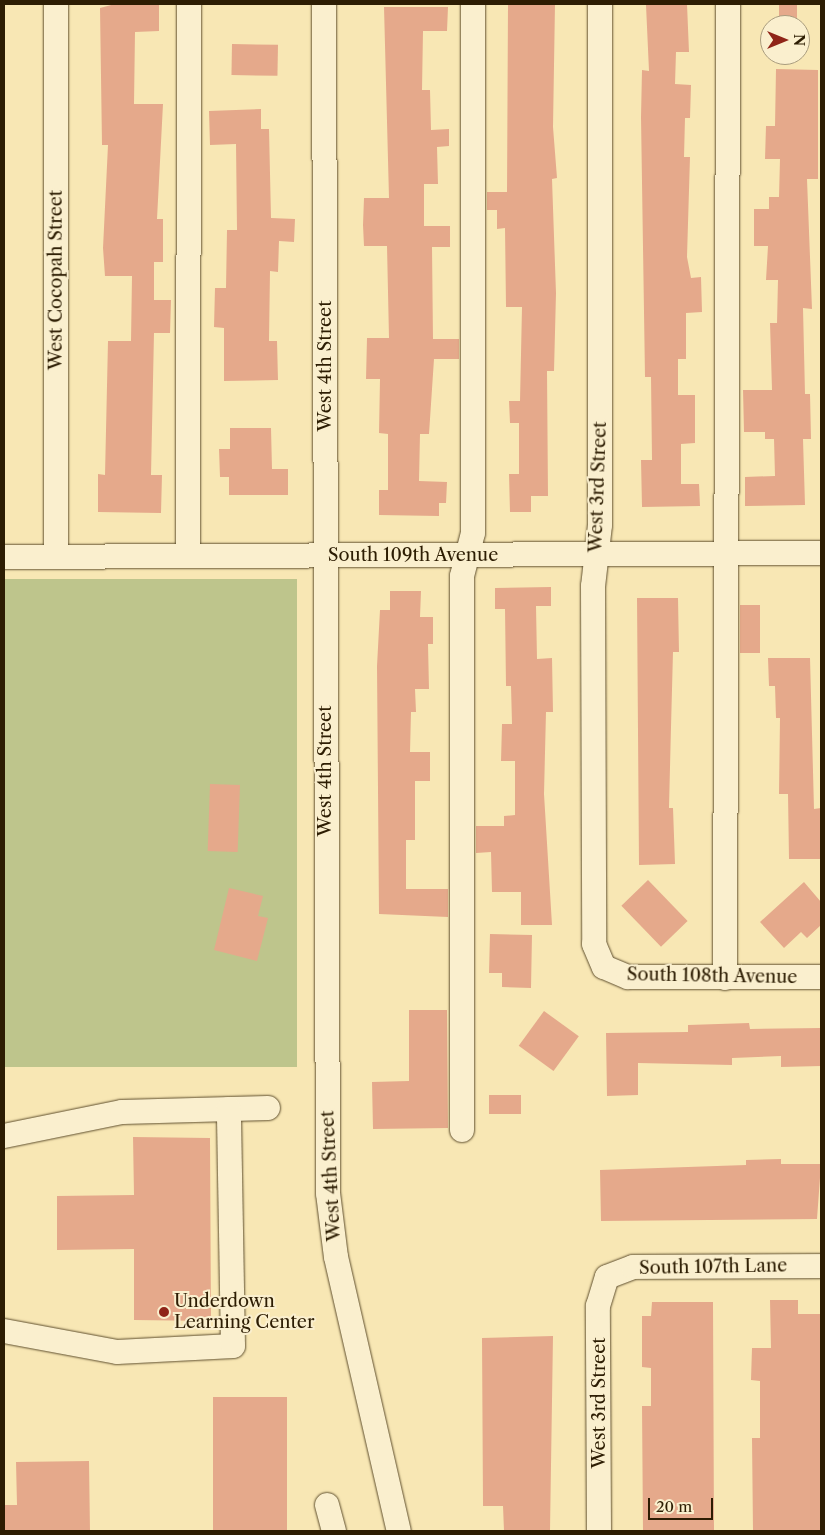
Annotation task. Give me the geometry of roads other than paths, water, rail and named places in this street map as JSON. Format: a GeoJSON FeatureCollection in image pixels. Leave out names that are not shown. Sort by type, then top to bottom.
{"type":"FeatureCollection","features":[{"type":"Feature","properties":{"kind":"street","name":"West Cocopah Street"},"geometry":{"type":"LineString","coordinates":[[56,4],[56,557]]}},
{"type":"Feature","properties":{"kind":"street"},"geometry":{"type":"LineString","coordinates":[[188,556],[190,4]]}},
{"type":"Feature","properties":{"kind":"street","name":"West 4th Street"},"geometry":{"type":"LineString","coordinates":[[324,4],[328,1193],[336,1257],[399,1531]]}},
{"type":"Feature","properties":{"kind":"street"},"geometry":{"type":"LineString","coordinates":[[462,1130],[462,576],[473,533],[473,4]]}},
{"type":"Feature","properties":{"kind":"street","name":"West 3rd Street"},"geometry":{"type":"LineString","coordinates":[[600,4],[597,555],[593,586],[593,931],[604,967]]}},
{"type":"Feature","properties":{"kind":"street"},"geometry":{"type":"LineString","coordinates":[[725,978],[728,4]]}},
{"type":"Feature","properties":{"kind":"street","name":"South 109th Avenue"},"geometry":{"type":"LineString","coordinates":[[4,558],[821,553]]}},
{"type":"Feature","properties":{"kind":"street","name":"South 108th Avenue"},"geometry":{"type":"LineString","coordinates":[[604,967],[641,978],[821,977]]}},
{"type":"Feature","properties":{"kind":"street"},"geometry":{"type":"LineString","coordinates":[[4,1136],[122,1112],[268,1108]]}},
{"type":"Feature","properties":{"kind":"street"},"geometry":{"type":"LineString","coordinates":[[4,1331],[117,1352],[233,1346],[230,1109]]}},
{"type":"Feature","properties":{"kind":"street","name":"South 107th Lane"},"geometry":{"type":"LineString","coordinates":[[607,1277],[633,1267],[821,1266]]}},
{"type":"Feature","properties":{"kind":"street","name":"West 3rd Street"},"geometry":{"type":"LineString","coordinates":[[599,1531],[598,1306],[607,1277]]}},
{"type":"Feature","properties":{"kind":"street"},"geometry":{"type":"LineString","coordinates":[[327,1505],[334,1531]]}},
{"type":"Feature","properties":{"kind":"place","name":"Underdown Learning Center"},"geometry":{"type":"Point","coordinates":[164,1312]}}]}
